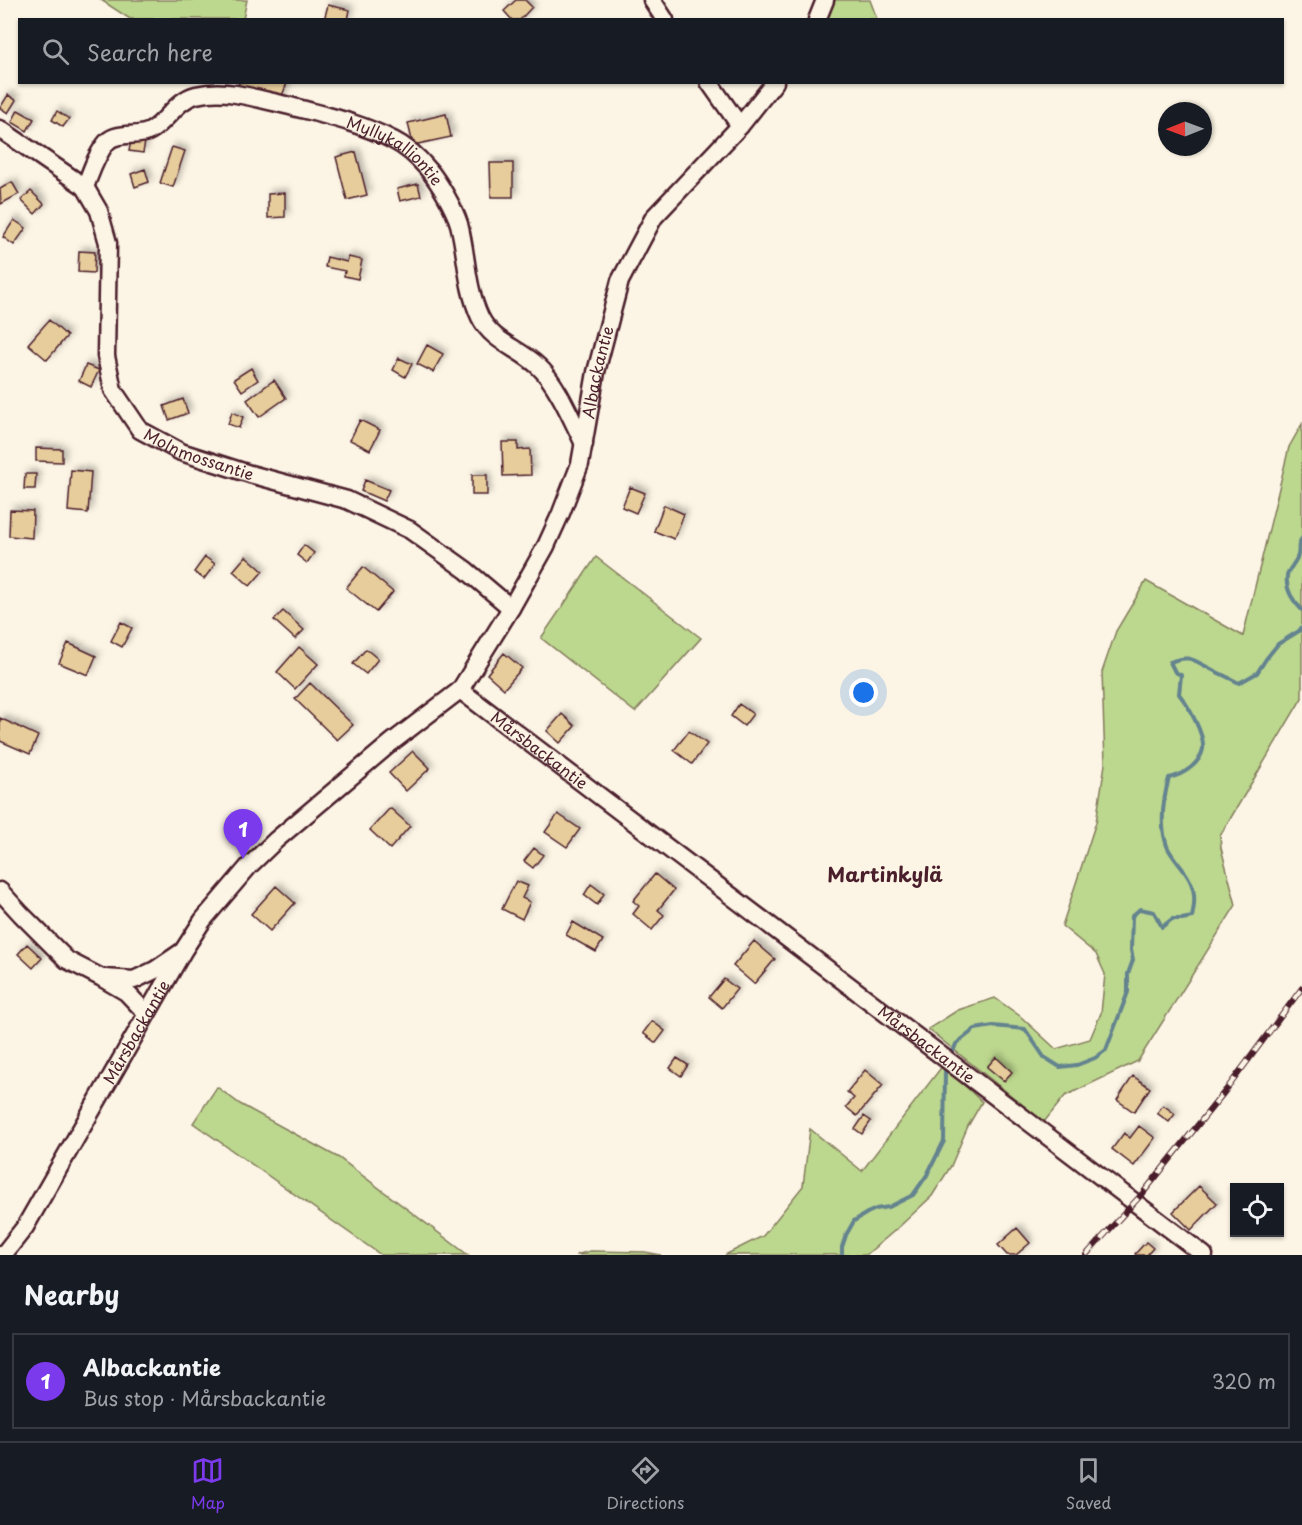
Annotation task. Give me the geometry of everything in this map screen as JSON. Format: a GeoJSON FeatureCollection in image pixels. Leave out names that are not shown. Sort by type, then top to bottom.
{"type":"FeatureCollection","features":[{"type":"Feature","properties":{"kind":"street"},"geometry":{"type":"LineString","coordinates":[[651,0],[664,18]]}},
{"type":"Feature","properties":{"kind":"street"},"geometry":{"type":"LineString","coordinates":[[818,18],[825,0]]}},
{"type":"Feature","properties":{"kind":"street"},"geometry":{"type":"LineString","coordinates":[[710,84],[740,126]]}},
{"type":"Feature","properties":{"kind":"street","name":"Albackantie"},"geometry":{"type":"LineString","coordinates":[[460,690],[511,608],[546,546],[561,513],[580,464],[596,372],[620,281],[654,217],[740,126],[774,84]]}},
{"type":"Feature","properties":{"kind":"street","name":"Myllykalliontie"},"geometry":{"type":"LineString","coordinates":[[85,187],[99,154],[109,140],[148,133],[181,102],[193,95],[235,93],[323,115],[366,128],[392,139],[408,148],[429,170],[451,205],[459,223],[469,287],[483,322],[496,338],[537,365],[548,377],[584,444]]}},
{"type":"Feature","properties":{"kind":"street","name":"Molnmossantie"},"geometry":{"type":"LineString","coordinates":[[0,129],[85,187],[99,211],[108,243],[106,356],[113,390],[140,429],[180,452],[250,474],[347,500],[410,530],[466,570],[511,608]]}},
{"type":"Feature","properties":{"kind":"street","name":"Mårsbackantie"},"geometry":{"type":"LineString","coordinates":[[3,1255],[25,1227],[183,951],[203,921],[249,866],[276,840],[392,742],[460,690],[1204,1255]]}},
{"type":"Feature","properties":{"kind":"street"},"geometry":{"type":"LineString","coordinates":[[0,891],[67,960],[126,992],[147,1014]]}},
{"type":"Feature","properties":{"kind":"street"},"geometry":{"type":"LineString","coordinates":[[102,978],[134,980],[155,970],[183,951]]}},
{"type":"Feature","properties":{"kind":"green space"},"geometry":{"type":"Polygon","coordinates":[[[101,0],[247,0],[243,18],[128,18],[101,0]]]}},
{"type":"Feature","properties":{"kind":"green space"},"geometry":{"type":"Polygon","coordinates":[[[835,0],[870,0],[877,18],[826,18],[835,0]]]}},
{"type":"Feature","properties":{"kind":"green space"},"geometry":{"type":"Polygon","coordinates":[[[1302,424],[1302,698],[1220,836],[1236,905],[1138,1061],[1065,1096],[1044,1122],[928,1029],[958,1010],[995,998],[1020,1016],[1056,1049],[1090,1039],[1101,1013],[1105,974],[1096,954],[1062,926],[1096,822],[1105,764],[1102,672],[1116,631],[1146,581],[1243,636],[1289,447],[1302,424]]]}},
{"type":"Feature","properties":{"kind":"green space"},"geometry":{"type":"Polygon","coordinates":[[[596,557],[701,638],[635,712],[541,638],[596,557]]]}},
{"type":"Feature","properties":{"kind":"green space"},"geometry":{"type":"Polygon","coordinates":[[[943,1065],[982,1102],[968,1126],[951,1166],[932,1196],[900,1226],[866,1255],[725,1255],[763,1236],[803,1186],[810,1129],[862,1171],[943,1065]]]}},
{"type":"Feature","properties":{"kind":"green space"},"geometry":{"type":"Polygon","coordinates":[[[217,1087],[240,1104],[339,1158],[468,1255],[381,1255],[193,1123],[217,1087]]]}},
{"type":"Feature","properties":{"kind":"green space"},"geometry":{"type":"Polygon","coordinates":[[[590,1251],[645,1252],[661,1255],[576,1255],[590,1251]]]}},
{"type":"Feature","properties":{"kind":"building"},"geometry":{"type":"Polygon","coordinates":[[[516,0],[525,0],[532,7],[522,18],[510,18],[504,11],[516,0]]]}},
{"type":"Feature","properties":{"kind":"building"},"geometry":{"type":"Polygon","coordinates":[[[328,5],[350,10],[348,18],[325,18],[328,5]]]}},
{"type":"Feature","properties":{"kind":"building"},"geometry":{"type":"Polygon","coordinates":[[[239,84],[287,84],[280,101],[238,87],[239,84]]]}},
{"type":"Feature","properties":{"kind":"building"},"geometry":{"type":"Polygon","coordinates":[[[8,95],[16,100],[8,113],[0,108],[8,95]]]}},
{"type":"Feature","properties":{"kind":"building"},"geometry":{"type":"Polygon","coordinates":[[[18,110],[34,119],[27,131],[12,122],[18,110]]]}},
{"type":"Feature","properties":{"kind":"building"},"geometry":{"type":"Polygon","coordinates":[[[57,111],[69,119],[63,127],[52,120],[57,111]]]}},
{"type":"Feature","properties":{"kind":"building"},"geometry":{"type":"Polygon","coordinates":[[[446,114],[451,137],[413,145],[408,123],[446,114]]]}},
{"type":"Feature","properties":{"kind":"building"},"geometry":{"type":"Polygon","coordinates":[[[131,140],[145,142],[143,153],[129,151],[131,140]]]}},
{"type":"Feature","properties":{"kind":"building"},"geometry":{"type":"Polygon","coordinates":[[[172,147],[185,151],[173,187],[160,183],[172,147]]]}},
{"type":"Feature","properties":{"kind":"building"},"geometry":{"type":"Polygon","coordinates":[[[356,152],[367,195],[347,200],[336,157],[356,152]]]}},
{"type":"Feature","properties":{"kind":"building"},"geometry":{"type":"Polygon","coordinates":[[[490,163],[513,163],[513,197],[491,197],[490,163]]]}},
{"type":"Feature","properties":{"kind":"building"},"geometry":{"type":"Polygon","coordinates":[[[145,169],[149,182],[135,187],[131,174],[145,169]]]}},
{"type":"Feature","properties":{"kind":"building"},"geometry":{"type":"Polygon","coordinates":[[[12,182],[19,194],[1,204],[0,189],[12,182]]]}},
{"type":"Feature","properties":{"kind":"building"},"geometry":{"type":"Polygon","coordinates":[[[418,184],[421,196],[400,201],[397,189],[418,184]]]}},
{"type":"Feature","properties":{"kind":"building"},"geometry":{"type":"Polygon","coordinates":[[[31,191],[44,204],[35,214],[21,200],[31,191]]]}},
{"type":"Feature","properties":{"kind":"building"},"geometry":{"type":"Polygon","coordinates":[[[285,193],[285,217],[268,218],[268,194],[285,193]]]}},
{"type":"Feature","properties":{"kind":"building"},"geometry":{"type":"Polygon","coordinates":[[[14,220],[26,228],[14,245],[3,237],[14,220]]]}},
{"type":"Feature","properties":{"kind":"building"},"geometry":{"type":"Polygon","coordinates":[[[79,251],[95,252],[94,273],[78,272],[79,251]]]}},
{"type":"Feature","properties":{"kind":"building"},"geometry":{"type":"Polygon","coordinates":[[[327,257],[347,262],[348,257],[362,260],[358,279],[344,276],[345,271],[325,267],[327,257]]]}},
{"type":"Feature","properties":{"kind":"building"},"geometry":{"type":"Polygon","coordinates":[[[49,320],[67,336],[47,360],[28,344],[49,320]]]}},
{"type":"Feature","properties":{"kind":"building"},"geometry":{"type":"Polygon","coordinates":[[[427,345],[443,354],[433,372],[417,364],[427,345]]]}},
{"type":"Feature","properties":{"kind":"building"},"geometry":{"type":"Polygon","coordinates":[[[399,358],[412,364],[405,377],[393,370],[399,358]]]}},
{"type":"Feature","properties":{"kind":"building"},"geometry":{"type":"Polygon","coordinates":[[[86,365],[99,370],[91,387],[79,381],[86,365]]]}},
{"type":"Feature","properties":{"kind":"building"},"geometry":{"type":"Polygon","coordinates":[[[251,368],[258,380],[242,391],[234,379],[251,368]]]}},
{"type":"Feature","properties":{"kind":"building"},"geometry":{"type":"Polygon","coordinates":[[[274,380],[286,398],[259,417],[247,400],[274,380]]]}},
{"type":"Feature","properties":{"kind":"building"},"geometry":{"type":"Polygon","coordinates":[[[183,399],[188,413],[169,420],[164,406],[183,399]]]}},
{"type":"Feature","properties":{"kind":"building"},"geometry":{"type":"Polygon","coordinates":[[[232,412],[243,417],[239,428],[228,424],[232,412]]]}},
{"type":"Feature","properties":{"kind":"building"},"geometry":{"type":"Polygon","coordinates":[[[360,420],[380,430],[370,450],[350,440],[360,420]]]}},
{"type":"Feature","properties":{"kind":"building"},"geometry":{"type":"Polygon","coordinates":[[[502,442],[518,442],[518,450],[530,449],[531,475],[503,476],[502,442]]]}},
{"type":"Feature","properties":{"kind":"building"},"geometry":{"type":"Polygon","coordinates":[[[36,448],[62,449],[62,462],[36,461],[36,448]]]}},
{"type":"Feature","properties":{"kind":"building"},"geometry":{"type":"Polygon","coordinates":[[[71,470],[91,472],[88,513],[68,511],[71,470]]]}},
{"type":"Feature","properties":{"kind":"building"},"geometry":{"type":"Polygon","coordinates":[[[25,474],[36,474],[35,489],[24,489],[25,474]]]}},
{"type":"Feature","properties":{"kind":"building"},"geometry":{"type":"Polygon","coordinates":[[[472,475],[487,475],[487,495],[472,495],[472,475]]]}},
{"type":"Feature","properties":{"kind":"building"},"geometry":{"type":"Polygon","coordinates":[[[365,480],[389,490],[384,501],[361,491],[365,480]]]}},
{"type":"Feature","properties":{"kind":"building"},"geometry":{"type":"Polygon","coordinates":[[[630,487],[645,493],[636,513],[622,507],[630,487]]]}},
{"type":"Feature","properties":{"kind":"building"},"geometry":{"type":"Polygon","coordinates":[[[664,505],[684,514],[674,539],[654,531],[664,505]]]}},
{"type":"Feature","properties":{"kind":"building"},"geometry":{"type":"Polygon","coordinates":[[[10,510],[33,511],[32,538],[9,536],[10,510]]]}},
{"type":"Feature","properties":{"kind":"building"},"geometry":{"type":"Polygon","coordinates":[[[304,545],[314,553],[307,563],[297,555],[304,545]]]}},
{"type":"Feature","properties":{"kind":"building"},"geometry":{"type":"Polygon","coordinates":[[[246,556],[263,571],[250,586],[233,571],[246,556]]]}},
{"type":"Feature","properties":{"kind":"building"},"geometry":{"type":"Polygon","coordinates":[[[205,557],[215,564],[204,579],[194,572],[205,557]]]}},
{"type":"Feature","properties":{"kind":"building"},"geometry":{"type":"Polygon","coordinates":[[[363,567],[393,592],[376,612],[346,588],[363,567]]]}},
{"type":"Feature","properties":{"kind":"building"},"geometry":{"type":"Polygon","coordinates":[[[283,611],[304,630],[295,639],[274,620],[283,611]]]}},
{"type":"Feature","properties":{"kind":"building"},"geometry":{"type":"Polygon","coordinates":[[[121,622],[132,628],[122,647],[111,641],[121,622]]]}},
{"type":"Feature","properties":{"kind":"building"},"geometry":{"type":"Polygon","coordinates":[[[68,643],[96,656],[88,675],[59,663],[68,643]]]}},
{"type":"Feature","properties":{"kind":"building"},"geometry":{"type":"Polygon","coordinates":[[[299,647],[318,664],[295,689],[277,672],[299,647]]]}},
{"type":"Feature","properties":{"kind":"building"},"geometry":{"type":"Polygon","coordinates":[[[366,649],[378,659],[366,674],[353,664],[366,649]]]}},
{"type":"Feature","properties":{"kind":"building"},"geometry":{"type":"Polygon","coordinates":[[[504,653],[522,668],[504,689],[487,674],[504,653]]]}},
{"type":"Feature","properties":{"kind":"building"},"geometry":{"type":"Polygon","coordinates":[[[310,683],[353,725],[337,740],[295,699],[310,683]]]}},
{"type":"Feature","properties":{"kind":"building"},"geometry":{"type":"Polygon","coordinates":[[[739,704],[753,714],[744,726],[731,716],[739,704]]]}},
{"type":"Feature","properties":{"kind":"building"},"geometry":{"type":"Polygon","coordinates":[[[562,714],[575,726],[560,743],[547,731],[562,714]]]}},
{"type":"Feature","properties":{"kind":"building"},"geometry":{"type":"Polygon","coordinates":[[[0,718],[38,736],[30,754],[0,741],[0,718]]]}},
{"type":"Feature","properties":{"kind":"building"},"geometry":{"type":"Polygon","coordinates":[[[689,731],[707,744],[692,764],[674,750],[689,731]]]}},
{"type":"Feature","properties":{"kind":"building"},"geometry":{"type":"Polygon","coordinates":[[[413,751],[430,768],[406,791],[389,773],[413,751]]]}},
{"type":"Feature","properties":{"kind":"building"},"geometry":{"type":"Polygon","coordinates":[[[390,808],[410,826],[390,849],[370,830],[390,808]]]}},
{"type":"Feature","properties":{"kind":"building"},"geometry":{"type":"Polygon","coordinates":[[[558,814],[580,829],[567,847],[545,832],[558,814]]]}},
{"type":"Feature","properties":{"kind":"building"},"geometry":{"type":"Polygon","coordinates":[[[534,848],[543,855],[533,868],[524,861],[534,848]]]}},
{"type":"Feature","properties":{"kind":"building"},"geometry":{"type":"Polygon","coordinates":[[[655,874],[674,890],[658,910],[664,915],[652,930],[633,914],[639,906],[633,901],[655,874]]]}},
{"type":"Feature","properties":{"kind":"building"},"geometry":{"type":"Polygon","coordinates":[[[516,881],[528,886],[522,898],[530,902],[522,919],[502,909],[516,881]]]}},
{"type":"Feature","properties":{"kind":"building"},"geometry":{"type":"Polygon","coordinates":[[[591,884],[604,894],[597,905],[584,895],[591,884]]]}},
{"type":"Feature","properties":{"kind":"building"},"geometry":{"type":"Polygon","coordinates":[[[276,886],[295,903],[270,931],[251,914],[276,886]]]}},
{"type":"Feature","properties":{"kind":"building"},"geometry":{"type":"Polygon","coordinates":[[[573,922],[603,940],[596,952],[566,935],[573,922]]]}},
{"type":"Feature","properties":{"kind":"building"},"geometry":{"type":"Polygon","coordinates":[[[754,941],[775,959],[754,984],[733,966],[754,941]]]}},
{"type":"Feature","properties":{"kind":"building"},"geometry":{"type":"Polygon","coordinates":[[[27,944],[42,958],[33,968],[18,954],[27,944]]]}},
{"type":"Feature","properties":{"kind":"building"},"geometry":{"type":"Polygon","coordinates":[[[724,979],[737,989],[722,1008],[709,997],[724,979]]]}},
{"type":"Feature","properties":{"kind":"building"},"geometry":{"type":"Polygon","coordinates":[[[652,1021],[665,1031],[656,1043],[643,1033],[652,1021]]]}},
{"type":"Feature","properties":{"kind":"building"},"geometry":{"type":"Polygon","coordinates":[[[996,1057],[1012,1072],[1004,1081],[987,1067],[996,1057]]]}},
{"type":"Feature","properties":{"kind":"building"},"geometry":{"type":"Polygon","coordinates":[[[677,1058],[688,1065],[681,1076],[670,1068],[677,1058]]]}},
{"type":"Feature","properties":{"kind":"building"},"geometry":{"type":"Polygon","coordinates":[[[865,1070],[883,1085],[857,1116],[846,1107],[854,1098],[847,1092],[865,1070]]]}},
{"type":"Feature","properties":{"kind":"building"},"geometry":{"type":"Polygon","coordinates":[[[1133,1076],[1150,1088],[1134,1112],[1117,1100],[1133,1076]]]}},
{"type":"Feature","properties":{"kind":"building"},"geometry":{"type":"Polygon","coordinates":[[[1163,1105],[1175,1114],[1169,1122],[1157,1113],[1163,1105]]]}},
{"type":"Feature","properties":{"kind":"building"},"geometry":{"type":"Polygon","coordinates":[[[864,1116],[871,1121],[862,1134],[855,1129],[864,1116]]]}},
{"type":"Feature","properties":{"kind":"building"},"geometry":{"type":"Polygon","coordinates":[[[1139,1126],[1155,1138],[1134,1166],[1112,1149],[1124,1133],[1130,1138],[1139,1126]]]}},
{"type":"Feature","properties":{"kind":"building"},"geometry":{"type":"Polygon","coordinates":[[[1199,1186],[1217,1203],[1191,1230],[1173,1212],[1199,1186]]]}},
{"type":"Feature","properties":{"kind":"building"},"geometry":{"type":"Polygon","coordinates":[[[1017,1228],[1030,1243],[1016,1255],[1007,1255],[998,1245],[1017,1228]]]}},
{"type":"Feature","properties":{"kind":"building"},"geometry":{"type":"Polygon","coordinates":[[[1146,1242],[1153,1248],[1147,1255],[1136,1255],[1135,1254],[1146,1242]]]}},
{"type":"Feature","properties":{"kind":"waterway"},"geometry":{"type":"LineString","coordinates":[[1302,538],[1297,558],[1288,573],[1287,581],[1290,595],[1302,610]]}},
{"type":"Feature","properties":{"kind":"waterway"},"geometry":{"type":"LineString","coordinates":[[951,1057],[956,1044],[975,1029],[993,1026],[1025,1029],[1044,1057],[1060,1067],[1077,1065],[1095,1058],[1106,1050],[1128,992],[1128,974],[1133,960],[1132,916],[1140,909],[1154,912],[1162,927],[1172,919],[1192,917],[1193,912],[1194,897],[1191,882],[1167,846],[1163,829],[1163,812],[1169,778],[1195,764],[1203,749],[1203,743],[1195,720],[1179,694],[1181,675],[1175,672],[1170,662],[1190,659],[1239,683],[1257,673],[1278,644],[1302,627]]}},
{"type":"Feature","properties":{"kind":"waterway"},"geometry":{"type":"LineString","coordinates":[[842,1255],[846,1235],[854,1221],[876,1209],[889,1207],[913,1195],[927,1175],[944,1141],[945,1071],[947,1067]]}},
{"type":"Feature","properties":{"kind":"railway"},"geometry":{"type":"LineString","coordinates":[[1086,1255],[1143,1193],[1226,1090],[1302,988]]}},
{"type":"Feature","properties":{"kind":"place","name":"Albackantie"},"geometry":{"type":"Point","coordinates":[243,859]}},
{"type":"Feature","properties":{"kind":"district","name":"Martinkylä"},"geometry":{"type":"Point","coordinates":[885,875]}}]}
